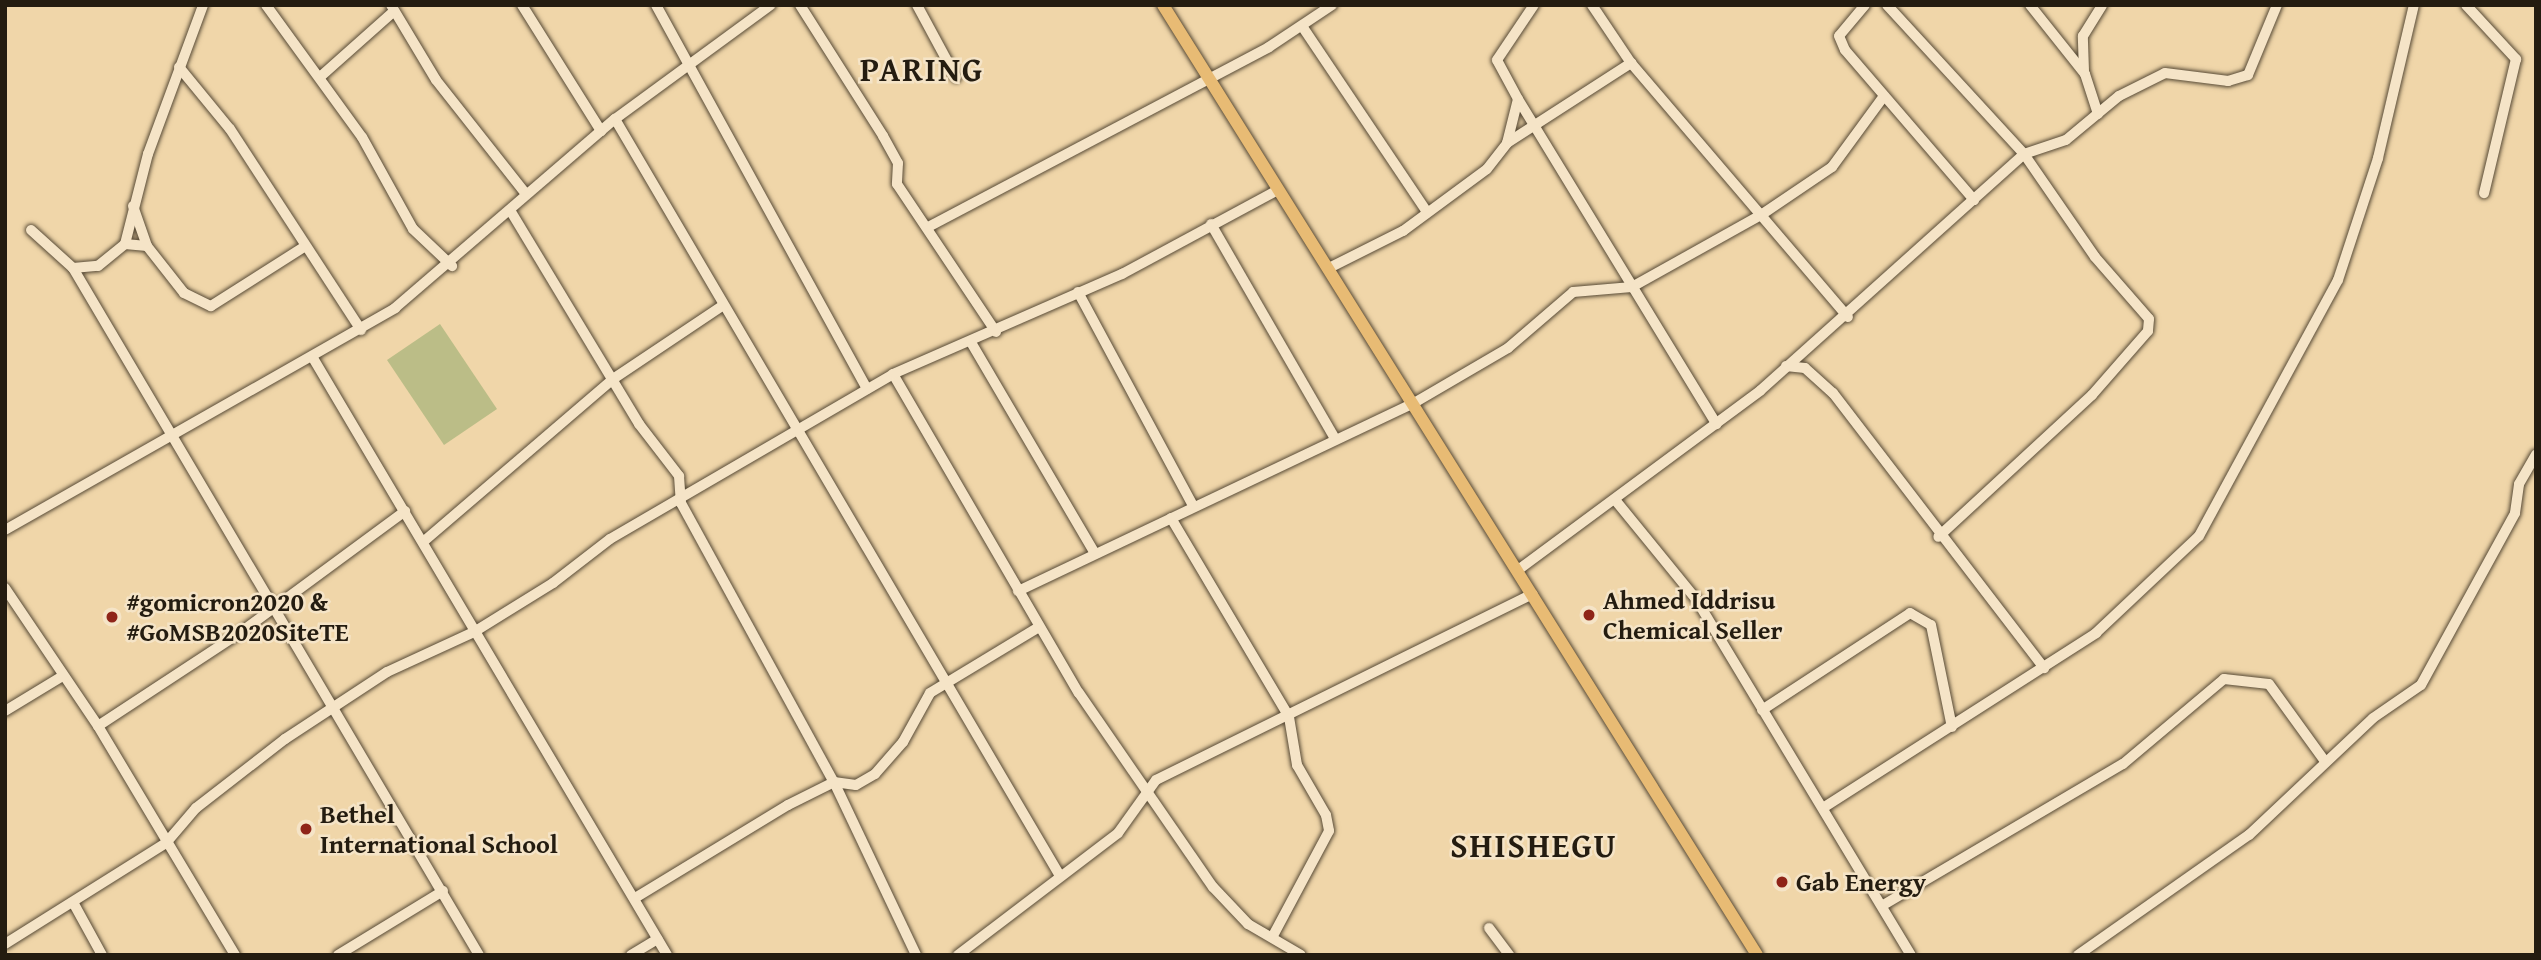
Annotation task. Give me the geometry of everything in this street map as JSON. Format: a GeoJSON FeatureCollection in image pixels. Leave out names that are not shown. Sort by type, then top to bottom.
{"type":"FeatureCollection","features":[{"type":"Feature","properties":{"kind":"main road"},"geometry":{"type":"LineString","coordinates":[[1163,5],[1757,955]]}},
{"type":"Feature","properties":{"kind":"street"},"geometry":{"type":"LineString","coordinates":[[73,268],[97,266],[125,244],[133,205],[202,5]]}},
{"type":"Feature","properties":{"kind":"street"},"geometry":{"type":"LineString","coordinates":[[267,5],[362,137],[413,229],[452,266]]}},
{"type":"Feature","properties":{"kind":"street"},"geometry":{"type":"LineString","coordinates":[[522,5],[601,131]]}},
{"type":"Feature","properties":{"kind":"street"},"geometry":{"type":"LineString","coordinates":[[656,5],[867,389]]}},
{"type":"Feature","properties":{"kind":"street"},"geometry":{"type":"LineString","coordinates":[[5,530],[361,330],[452,266],[526,194],[601,131],[771,5]]}},
{"type":"Feature","properties":{"kind":"street"},"geometry":{"type":"LineString","coordinates":[[800,5],[898,163],[897,184],[930,226],[996,332]]}},
{"type":"Feature","properties":{"kind":"street"},"geometry":{"type":"LineString","coordinates":[[917,5],[956,77]]}},
{"type":"Feature","properties":{"kind":"street"},"geometry":{"type":"LineString","coordinates":[[930,226],[1208,80],[1302,26],[1332,5]]}},
{"type":"Feature","properties":{"kind":"street"},"geometry":{"type":"LineString","coordinates":[[1534,5],[1497,60],[1518,99],[1536,121],[1632,287],[1716,424]]}},
{"type":"Feature","properties":{"kind":"street"},"geometry":{"type":"LineString","coordinates":[[1592,5],[1631,63],[1848,317]]}},
{"type":"Feature","properties":{"kind":"street"},"geometry":{"type":"LineString","coordinates":[[1865,5],[1839,36],[1884,96],[1974,200]]}},
{"type":"Feature","properties":{"kind":"street"},"geometry":{"type":"LineString","coordinates":[[1887,5],[2024,154],[2095,257],[2149,319],[2148,331],[2092,395],[1938,537]]}},
{"type":"Feature","properties":{"kind":"street"},"geometry":{"type":"LineString","coordinates":[[2030,5],[2085,74]]}},
{"type":"Feature","properties":{"kind":"street"},"geometry":{"type":"LineString","coordinates":[[2098,114],[2085,74],[2083,36],[2102,5]]}},
{"type":"Feature","properties":{"kind":"street"},"geometry":{"type":"LineString","coordinates":[[1518,570],[1716,424],[1848,317],[2024,154],[2066,140],[2098,114],[2165,73],[2243,79],[2277,5]]}},
{"type":"Feature","properties":{"kind":"street"},"geometry":{"type":"LineString","coordinates":[[1826,806],[2096,633],[2199,536],[2271,412],[2359,226],[2414,5]]}},
{"type":"Feature","properties":{"kind":"street"},"geometry":{"type":"LineString","coordinates":[[2466,5],[2516,59],[2484,193]]}},
{"type":"Feature","properties":{"kind":"street"},"geometry":{"type":"LineString","coordinates":[[320,77],[392,8],[436,80],[526,194]]}},
{"type":"Feature","properties":{"kind":"street"},"geometry":{"type":"LineString","coordinates":[[1302,26],[1427,212]]}},
{"type":"Feature","properties":{"kind":"street"},"geometry":{"type":"LineString","coordinates":[[1329,268],[1403,232],[1488,169],[1507,143],[1536,121],[1631,63]]}},
{"type":"Feature","properties":{"kind":"street"},"geometry":{"type":"LineString","coordinates":[[179,66],[230,129],[304,247],[361,330]]}},
{"type":"Feature","properties":{"kind":"street"},"geometry":{"type":"LineString","coordinates":[[1017,591],[1334,437],[1414,403],[1508,348],[1573,292],[1632,287],[1761,215],[1832,167],[1884,96]]}},
{"type":"Feature","properties":{"kind":"street"},"geometry":{"type":"LineString","coordinates":[[1507,143],[1518,99]]}},
{"type":"Feature","properties":{"kind":"street"},"geometry":{"type":"LineString","coordinates":[[615,120],[722,306],[1060,876]]}},
{"type":"Feature","properties":{"kind":"street"},"geometry":{"type":"LineString","coordinates":[[5,944],[74,904],[166,843],[248,764],[387,673],[474,632],[610,539],[681,503],[796,430],[893,374],[972,344],[1278,190]]}},
{"type":"Feature","properties":{"kind":"street"},"geometry":{"type":"LineString","coordinates":[[133,205],[147,246],[184,293],[211,306],[304,247]]}},
{"type":"Feature","properties":{"kind":"street"},"geometry":{"type":"LineString","coordinates":[[510,210],[613,379],[679,476],[681,503],[834,782],[916,955]]}},
{"type":"Feature","properties":{"kind":"street"},"geometry":{"type":"LineString","coordinates":[[1212,224],[1334,437]]}},
{"type":"Feature","properties":{"kind":"street"},"geometry":{"type":"LineString","coordinates":[[31,230],[73,268],[270,608],[443,891],[479,955]]}},
{"type":"Feature","properties":{"kind":"street"},"geometry":{"type":"LineString","coordinates":[[125,244],[147,246]]}},
{"type":"Feature","properties":{"kind":"street"},"geometry":{"type":"LineString","coordinates":[[1078,292],[1194,507]]}},
{"type":"Feature","properties":{"kind":"street"},"geometry":{"type":"LineString","coordinates":[[423,542],[613,379],[722,306]]}},
{"type":"Feature","properties":{"kind":"street"},"geometry":{"type":"LineString","coordinates":[[972,344],[1096,554]]}},
{"type":"Feature","properties":{"kind":"street"},"geometry":{"type":"LineString","coordinates":[[313,358],[667,955]]}},
{"type":"Feature","properties":{"kind":"street"},"geometry":{"type":"LineString","coordinates":[[1786,366],[1805,368],[1833,393],[1938,537],[2044,668]]}},
{"type":"Feature","properties":{"kind":"street"},"geometry":{"type":"LineString","coordinates":[[893,374],[1039,627],[1213,887],[1248,925],[1273,936],[1301,955]]}},
{"type":"Feature","properties":{"kind":"street"},"geometry":{"type":"LineString","coordinates":[[2078,955],[2249,835],[2324,760],[2421,685],[2515,513],[2522,475],[2536,454]]}},
{"type":"Feature","properties":{"kind":"street"},"geometry":{"type":"LineString","coordinates":[[1616,500],[1696,599],[1762,710],[1826,806],[1885,904],[1911,955]]}},
{"type":"Feature","properties":{"kind":"street"},"geometry":{"type":"LineString","coordinates":[[98,726],[405,511]]}},
{"type":"Feature","properties":{"kind":"street"},"geometry":{"type":"LineString","coordinates":[[1171,518],[1289,717],[1297,765],[1329,831],[1273,936]]}},
{"type":"Feature","properties":{"kind":"street"},"geometry":{"type":"LineString","coordinates":[[5,588],[61,677],[98,726],[235,955]]}},
{"type":"Feature","properties":{"kind":"street"},"geometry":{"type":"LineString","coordinates":[[958,955],[1118,833],[1147,787],[1533,594]]}},
{"type":"Feature","properties":{"kind":"street"},"geometry":{"type":"LineString","coordinates":[[1762,710],[1910,613],[1931,625],[1952,727]]}},
{"type":"Feature","properties":{"kind":"street"},"geometry":{"type":"LineString","coordinates":[[635,898],[834,782],[856,785],[891,760],[919,707],[944,682],[985,664],[1039,627]]}},
{"type":"Feature","properties":{"kind":"street"},"geometry":{"type":"LineString","coordinates":[[5,711],[61,677]]}},
{"type":"Feature","properties":{"kind":"street"},"geometry":{"type":"LineString","coordinates":[[1885,904],[2123,764],[2224,679],[2269,684],[2324,760]]}},
{"type":"Feature","properties":{"kind":"street"},"geometry":{"type":"LineString","coordinates":[[338,955],[443,891]]}},
{"type":"Feature","properties":{"kind":"street"},"geometry":{"type":"LineString","coordinates":[[74,904],[102,955]]}},
{"type":"Feature","properties":{"kind":"street"},"geometry":{"type":"LineString","coordinates":[[1489,928],[1509,955]]}},
{"type":"Feature","properties":{"kind":"street"},"geometry":{"type":"LineString","coordinates":[[631,955],[658,939]]}},
{"type":"Feature","properties":{"kind":"green space"},"geometry":{"type":"Polygon","coordinates":[[[440,324],[497,409],[444,445],[387,360],[440,324]]]}},
{"type":"Feature","properties":{"kind":"place","name":"Ahmed Iddrisu Chemical Seller"},"geometry":{"type":"Point","coordinates":[1589,615]}},
{"type":"Feature","properties":{"kind":"place","name":"#gomicron2020 & #GoMSB2020SiteTE"},"geometry":{"type":"Point","coordinates":[112,617]}},
{"type":"Feature","properties":{"kind":"place","name":"Bethel International School"},"geometry":{"type":"Point","coordinates":[306,829]}},
{"type":"Feature","properties":{"kind":"place","name":"Gab Energy"},"geometry":{"type":"Point","coordinates":[1782,882]}},
{"type":"Feature","properties":{"kind":"district","name":"PARING"},"geometry":{"type":"Point","coordinates":[922,70]}},
{"type":"Feature","properties":{"kind":"district","name":"SHISHEGU"},"geometry":{"type":"Point","coordinates":[1534,846]}}]}
